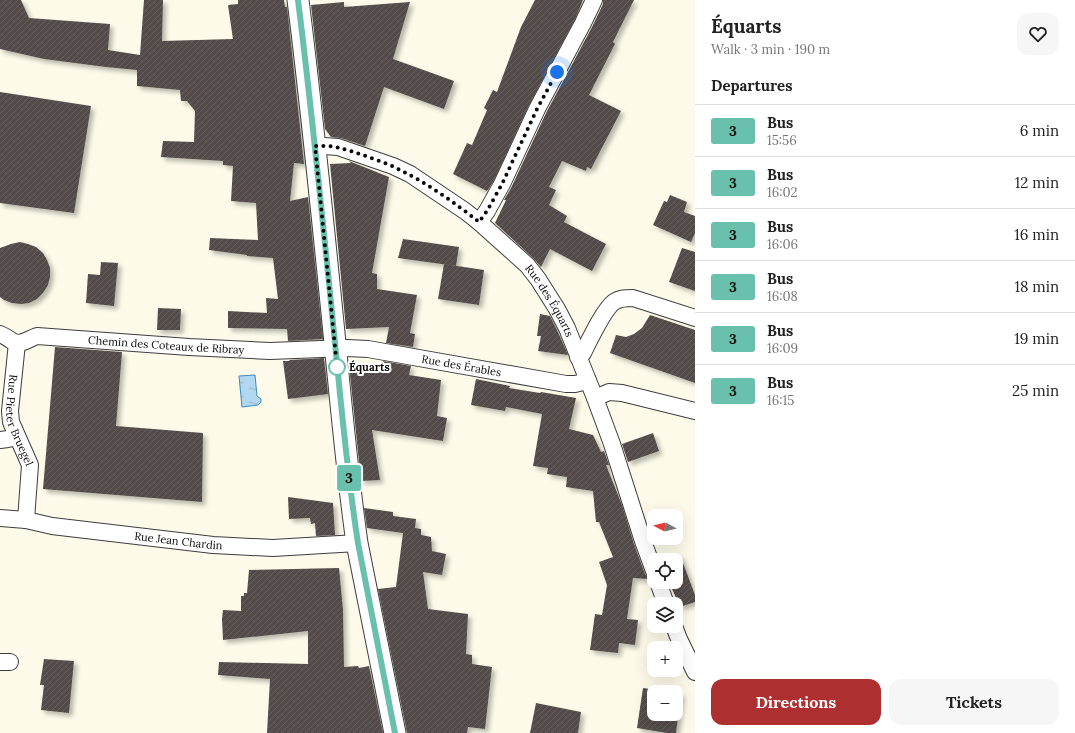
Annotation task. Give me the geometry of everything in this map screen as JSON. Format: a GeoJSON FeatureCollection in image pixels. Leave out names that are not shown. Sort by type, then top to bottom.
{"type":"FeatureCollection","features":[{"type":"Feature","properties":{"kind":"street"},"geometry":{"type":"LineString","coordinates":[[298,0],[315,146],[354,518],[395,733]]}},
{"type":"Feature","properties":{"kind":"street"},"geometry":{"type":"LineString","coordinates":[[479,222],[502,184],[537,109],[594,0]]}},
{"type":"Feature","properties":{"kind":"street","name":"Rue des Équarts"},"geometry":{"type":"LineString","coordinates":[[315,146],[338,147],[393,166],[410,174],[465,211],[527,265],[538,279],[567,328],[612,444],[647,553]]}},
{"type":"Feature","properties":{"kind":"street"},"geometry":{"type":"LineString","coordinates":[[578,357],[583,353],[606,311],[614,302],[622,299],[633,298],[642,300],[695,318]]}},
{"type":"Feature","properties":{"kind":"street"},"geometry":{"type":"LineString","coordinates":[[0,334],[17,343]]}},
{"type":"Feature","properties":{"kind":"street","name":"Chemin des Coteaux de Ribray"},"geometry":{"type":"LineString","coordinates":[[17,343],[37,336],[189,347],[270,350],[335,348]]}},
{"type":"Feature","properties":{"kind":"street","name":"Rue Pieter Bruegel"},"geometry":{"type":"LineString","coordinates":[[17,343],[10,411],[11,422],[30,465],[26,520]]}},
{"type":"Feature","properties":{"kind":"street","name":"Rue des Érables"},"geometry":{"type":"LineString","coordinates":[[335,348],[368,349],[566,384],[575,384],[588,381]]}},
{"type":"Feature","properties":{"kind":"street"},"geometry":{"type":"LineString","coordinates":[[595,398],[609,392],[622,393],[695,411]]}},
{"type":"Feature","properties":{"kind":"street"},"geometry":{"type":"LineString","coordinates":[[0,440],[17,437]]}},
{"type":"Feature","properties":{"kind":"street","name":"Rue Jean Chardin"},"geometry":{"type":"LineString","coordinates":[[0,518],[26,520],[52,526],[213,545],[273,548],[358,543]]}},
{"type":"Feature","properties":{"kind":"street"},"geometry":{"type":"LineString","coordinates":[[677,633],[695,672]]}},
{"type":"Feature","properties":{"kind":"water"},"geometry":{"type":"Polygon","coordinates":[[[255,375],[257,396],[261,399],[261,402],[258,405],[242,407],[239,376],[255,375]]]}},
{"type":"Feature","properties":{"kind":"building"},"geometry":{"type":"Polygon","coordinates":[[[0,0],[21,0],[29,18],[110,24],[108,50],[140,55],[144,0],[163,0],[162,41],[233,39],[228,5],[238,4],[238,0],[284,0],[285,7],[287,7],[304,164],[294,163],[290,201],[308,197],[323,339],[288,341],[287,329],[228,328],[228,311],[267,313],[266,298],[278,299],[273,258],[247,256],[209,250],[210,238],[258,240],[256,203],[231,201],[233,166],[223,165],[223,161],[161,157],[163,141],[194,142],[195,111],[187,101],[181,101],[180,90],[137,86],[137,70],[44,59],[0,49],[0,0]]]}},
{"type":"Feature","properties":{"kind":"building"},"geometry":{"type":"Polygon","coordinates":[[[535,0],[583,0],[575,19],[529,105],[494,180],[487,191],[453,174],[467,143],[472,145],[487,110],[484,108],[493,90],[497,92],[521,27],[535,0]]]}},
{"type":"Feature","properties":{"kind":"building"},"geometry":{"type":"Polygon","coordinates":[[[603,0],[634,0],[613,42],[615,44],[589,95],[621,111],[591,169],[587,167],[586,171],[562,161],[549,187],[556,190],[549,205],[567,216],[564,222],[606,244],[592,271],[550,249],[541,267],[495,223],[506,200],[504,200],[546,113],[592,27],[603,4],[603,0]]]}},
{"type":"Feature","properties":{"kind":"building"},"geometry":{"type":"Polygon","coordinates":[[[344,2],[344,7],[410,2],[393,59],[454,81],[444,109],[384,87],[365,146],[341,138],[331,137],[325,129],[311,5],[344,2]]]}},
{"type":"Feature","properties":{"kind":"building"},"geometry":{"type":"Polygon","coordinates":[[[0,92],[91,106],[74,213],[0,203],[0,92]]]}},
{"type":"Feature","properties":{"kind":"building"},"geometry":{"type":"Polygon","coordinates":[[[349,161],[389,177],[372,273],[377,274],[377,289],[417,295],[410,333],[415,334],[413,347],[386,343],[389,327],[346,329],[330,164],[351,163],[349,161]]]}},
{"type":"Feature","properties":{"kind":"building"},"geometry":{"type":"Polygon","coordinates":[[[670,195],[687,202],[684,212],[695,216],[695,233],[691,242],[653,225],[664,201],[667,202],[670,195]]]}},
{"type":"Feature","properties":{"kind":"building"},"geometry":{"type":"Polygon","coordinates":[[[403,239],[459,247],[456,266],[398,258],[403,239]]]}},
{"type":"Feature","properties":{"kind":"building"},"geometry":{"type":"Polygon","coordinates":[[[20,242],[36,247],[43,253],[50,268],[48,285],[43,293],[37,299],[29,303],[21,304],[12,303],[0,297],[0,248],[20,242]]]}},
{"type":"Feature","properties":{"kind":"building"},"geometry":{"type":"Polygon","coordinates":[[[682,248],[695,252],[695,291],[669,282],[682,248]]]}},
{"type":"Feature","properties":{"kind":"building"},"geometry":{"type":"Polygon","coordinates":[[[101,262],[118,263],[114,306],[86,303],[88,274],[100,275],[101,262]]]}},
{"type":"Feature","properties":{"kind":"building"},"geometry":{"type":"Polygon","coordinates":[[[444,264],[484,270],[479,305],[438,299],[444,264]]]}},
{"type":"Feature","properties":{"kind":"building"},"geometry":{"type":"Polygon","coordinates":[[[158,308],[181,309],[180,330],[157,330],[158,308]]]}},
{"type":"Feature","properties":{"kind":"building"},"geometry":{"type":"Polygon","coordinates":[[[540,314],[550,316],[568,355],[538,351],[541,336],[537,336],[540,314]]]}},
{"type":"Feature","properties":{"kind":"building"},"geometry":{"type":"Polygon","coordinates":[[[650,315],[695,330],[695,383],[610,353],[616,335],[626,337],[634,334],[642,328],[650,315]]]}},
{"type":"Feature","properties":{"kind":"building"},"geometry":{"type":"Polygon","coordinates":[[[55,347],[122,352],[116,426],[203,433],[202,502],[43,489],[55,347]]]}},
{"type":"Feature","properties":{"kind":"building"},"geometry":{"type":"Polygon","coordinates":[[[324,358],[328,394],[288,399],[283,361],[324,358]]]}},
{"type":"Feature","properties":{"kind":"building"},"geometry":{"type":"Polygon","coordinates":[[[383,361],[411,366],[409,375],[441,380],[437,416],[447,418],[443,441],[372,430],[380,480],[361,481],[349,365],[381,370],[383,361]]]}},
{"type":"Feature","properties":{"kind":"building"},"geometry":{"type":"Polygon","coordinates":[[[476,379],[510,386],[509,388],[576,398],[569,429],[593,435],[601,452],[604,451],[609,465],[606,465],[622,505],[634,544],[647,576],[647,579],[633,578],[627,619],[638,620],[635,645],[619,643],[618,653],[590,650],[595,614],[602,615],[607,585],[599,562],[613,557],[599,522],[596,522],[593,491],[566,487],[567,477],[547,474],[548,468],[533,466],[542,414],[506,407],[505,411],[471,405],[476,379]]]}},
{"type":"Feature","properties":{"kind":"building"},"geometry":{"type":"Polygon","coordinates":[[[653,433],[659,451],[628,462],[622,444],[653,433]]]}},
{"type":"Feature","properties":{"kind":"building"},"geometry":{"type":"Polygon","coordinates":[[[288,497],[333,503],[335,535],[316,536],[315,523],[311,524],[310,518],[289,519],[288,497]]]}},
{"type":"Feature","properties":{"kind":"building"},"geometry":{"type":"Polygon","coordinates":[[[364,508],[393,512],[393,516],[416,519],[415,528],[421,529],[421,535],[431,537],[432,551],[446,554],[442,575],[423,572],[428,609],[468,614],[466,654],[472,655],[472,664],[492,667],[485,729],[468,727],[467,733],[407,733],[378,589],[396,587],[403,533],[367,528],[364,508]]]}},
{"type":"Feature","properties":{"kind":"building"},"geometry":{"type":"Polygon","coordinates":[[[683,563],[695,595],[695,602],[683,606],[683,597],[676,597],[672,589],[683,589],[683,563]]]}},
{"type":"Feature","properties":{"kind":"building"},"geometry":{"type":"Polygon","coordinates":[[[339,568],[343,610],[344,667],[358,666],[359,668],[369,666],[383,733],[267,733],[270,679],[218,675],[219,662],[308,664],[308,631],[223,640],[223,610],[241,611],[241,596],[244,596],[244,593],[247,593],[249,570],[339,568]]]}},
{"type":"Feature","properties":{"kind":"building"},"geometry":{"type":"Polygon","coordinates":[[[44,659],[74,661],[69,713],[41,710],[44,685],[40,685],[44,659]]]}},
{"type":"Feature","properties":{"kind":"building"},"geometry":{"type":"Polygon","coordinates":[[[643,688],[647,689],[647,721],[678,721],[676,733],[637,728],[643,688]]]}},
{"type":"Feature","properties":{"kind":"building"},"geometry":{"type":"Polygon","coordinates":[[[536,703],[581,712],[578,733],[530,733],[536,703]]]}},
{"type":"Feature","properties":{"kind":"bus line","name":"3"},"geometry":{"type":"LineString","coordinates":[[298,0],[314,135],[340,398],[354,518],[395,733]]}},
{"type":"Feature","properties":{"kind":"place","name":"Équarts"},"geometry":{"type":"Point","coordinates":[337,367]}},
{"type":"Feature","properties":{"kind":"route"},"geometry":{"type":"LineString","coordinates":[[337,367],[315,146],[338,147],[393,166],[410,174],[479,222],[502,184],[537,109],[557,72]]}}]}
